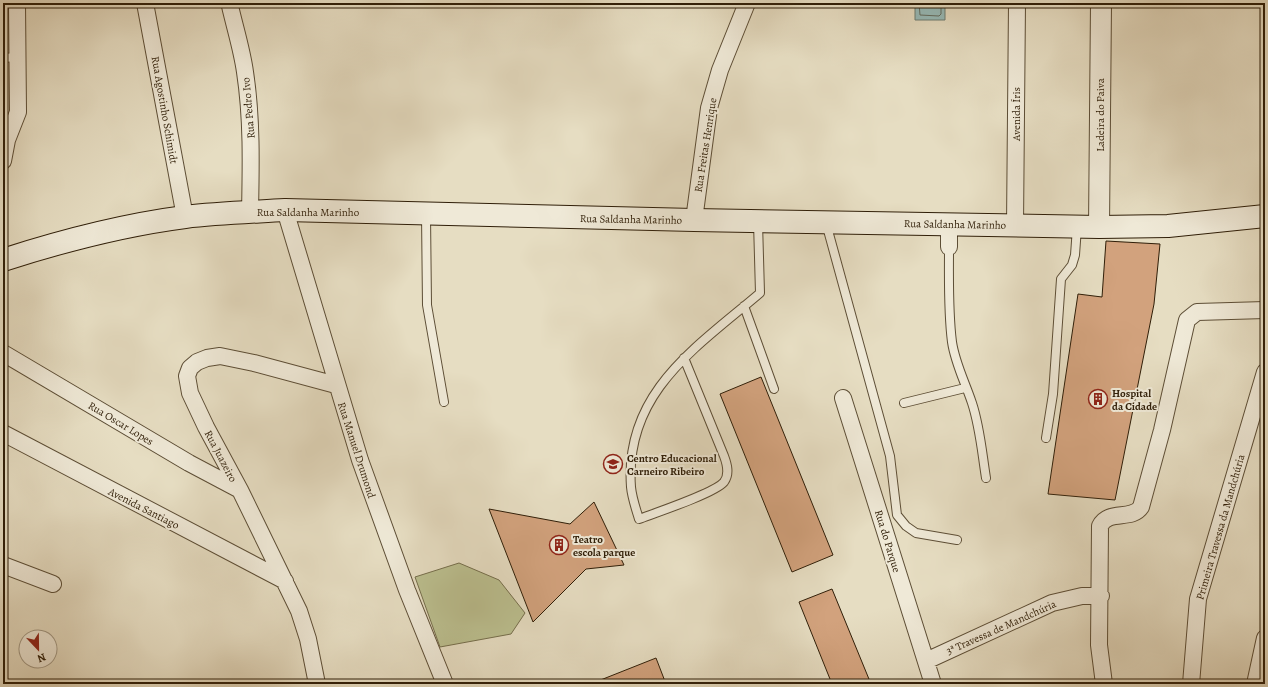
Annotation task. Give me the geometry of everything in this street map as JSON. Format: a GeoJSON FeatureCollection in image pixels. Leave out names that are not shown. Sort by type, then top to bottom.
{"type":"FeatureCollection","features":[{"type":"Feature","properties":{"kind":"main road","name":"Rua Saldanha Marinho"},"geometry":{"type":"LineString","coordinates":[[3,260],[106,231],[184,217],[285,210],[694,220],[1099,227],[1168,226],[1265,216]]}},
{"type":"Feature","properties":{"kind":"street"},"geometry":{"type":"LineString","coordinates":[[3,161],[7,140],[18,112],[10,58],[17,3]]}},
{"type":"Feature","properties":{"kind":"street","name":"Rua Agostinho Schimidt"},"geometry":{"type":"LineString","coordinates":[[145,3],[184,217]]}},
{"type":"Feature","properties":{"kind":"street","name":"Rua Freitas Henrique"},"geometry":{"type":"LineString","coordinates":[[694,220],[709,108],[720,70],[747,3]]}},
{"type":"Feature","properties":{"kind":"street","name":"Avenida Íris"},"geometry":{"type":"LineString","coordinates":[[1015,225],[1017,3]]}},
{"type":"Feature","properties":{"kind":"street","name":"Ladeira do Paiva"},"geometry":{"type":"LineString","coordinates":[[1099,227],[1101,3]]}},
{"type":"Feature","properties":{"kind":"street","name":"Rua Pedro Ivo"},"geometry":{"type":"LineString","coordinates":[[230,6],[245,71],[251,146],[250,212]]}},
{"type":"Feature","properties":{"kind":"street","name":"Rua Manuel Drumond"},"geometry":{"type":"LineString","coordinates":[[285,210],[314,300],[336,385],[377,509],[445,684]]}},
{"type":"Feature","properties":{"kind":"street"},"geometry":{"type":"LineString","coordinates":[[949,224],[949,247]]}},
{"type":"Feature","properties":{"kind":"street"},"geometry":{"type":"LineString","coordinates":[[1104,684],[1099,645],[1101,596],[1100,526],[1107,518],[1135,512],[1140,507],[1162,430],[1187,320],[1197,312],[1265,310]]}},
{"type":"Feature","properties":{"kind":"street","name":"Rua Oscar Lopes"},"geometry":{"type":"LineString","coordinates":[[3,353],[189,463],[240,490]]}},
{"type":"Feature","properties":{"kind":"street","name":"Rua Juazeiro"},"geometry":{"type":"LineString","coordinates":[[317,684],[308,639],[299,611],[240,490],[206,427],[190,393],[186,376],[190,368],[197,362],[207,358],[227,356],[336,385]]}},
{"type":"Feature","properties":{"kind":"street","name":"Primeira Travessa da Mandchúria"},"geometry":{"type":"LineString","coordinates":[[1191,684],[1198,599],[1265,372]]}},
{"type":"Feature","properties":{"kind":"street","name":"Rua do Parque"},"geometry":{"type":"LineString","coordinates":[[843,398],[933,684]]}},
{"type":"Feature","properties":{"kind":"street","name":"Avenida Santiago"},"geometry":{"type":"LineString","coordinates":[[3,433],[285,581]]}},
{"type":"Feature","properties":{"kind":"street"},"geometry":{"type":"LineString","coordinates":[[3,565],[54,584]]}},
{"type":"Feature","properties":{"kind":"street","name":"3ª Travessa de Mandchúria"},"geometry":{"type":"LineString","coordinates":[[926,661],[1052,603],[1082,596],[1101,596]]}},
{"type":"Feature","properties":{"kind":"street"},"geometry":{"type":"LineString","coordinates":[[1255,684],[1265,638]]}},
{"type":"Feature","properties":{"kind":"lane"},"geometry":{"type":"LineString","coordinates":[[426,214],[427,305],[444,402]]}},
{"type":"Feature","properties":{"kind":"lane"},"geometry":{"type":"LineString","coordinates":[[684,358],[724,456],[727,468],[726,477],[724,482],[709,491],[639,519],[631,488],[631,460],[638,432],[647,407],[658,386],[684,358],[760,292],[758,221]]}},
{"type":"Feature","properties":{"kind":"lane"},"geometry":{"type":"LineString","coordinates":[[825,222],[890,456],[897,515],[906,526],[916,533],[957,540]]}},
{"type":"Feature","properties":{"kind":"lane"},"geometry":{"type":"LineString","coordinates":[[1046,438],[1053,394],[1061,279],[1072,265],[1075,255],[1078,226]]}},
{"type":"Feature","properties":{"kind":"lane"},"geometry":{"type":"LineString","coordinates":[[949,247],[949,310],[952,342],[956,362],[965,388],[972,402],[977,422],[986,478]]}},
{"type":"Feature","properties":{"kind":"lane"},"geometry":{"type":"LineString","coordinates":[[744,306],[774,389]]}},
{"type":"Feature","properties":{"kind":"lane"},"geometry":{"type":"LineString","coordinates":[[904,403],[965,388]]}},
{"type":"Feature","properties":{"kind":"green space"},"geometry":{"type":"Polygon","coordinates":[[[459,563],[499,580],[525,613],[511,634],[440,647],[415,577],[459,563]]]}},
{"type":"Feature","properties":{"kind":"water"},"geometry":{"type":"Polygon","coordinates":[[[915,3],[945,3],[945,20],[915,20],[915,3]]]}},
{"type":"Feature","properties":{"kind":"building","name":"Hospital da Cidade"},"geometry":{"type":"Polygon","coordinates":[[[1106,241],[1160,244],[1154,304],[1115,500],[1048,494],[1078,294],[1102,297],[1106,241]]]}},
{"type":"Feature","properties":{"kind":"building"},"geometry":{"type":"Polygon","coordinates":[[[761,377],[833,555],[792,572],[720,394],[761,377]]]}},
{"type":"Feature","properties":{"kind":"building","name":"Teatro escola parque"},"geometry":{"type":"Polygon","coordinates":[[[594,502],[624,565],[586,569],[533,622],[489,509],[570,524],[594,502]]]}},
{"type":"Feature","properties":{"kind":"building"},"geometry":{"type":"Polygon","coordinates":[[[832,589],[871,684],[832,684],[799,602],[832,589]]]}},
{"type":"Feature","properties":{"kind":"building"},"geometry":{"type":"Polygon","coordinates":[[[656,658],[666,684],[593,684],[593,683],[656,658]]]}},
{"type":"Feature","properties":{"kind":"place","name":"Hospital da Cidade"},"geometry":{"type":"Point","coordinates":[1098,399]}},
{"type":"Feature","properties":{"kind":"place","name":"Centro Educacional Carneiro Ribeiro"},"geometry":{"type":"Point","coordinates":[613,464]}},
{"type":"Feature","properties":{"kind":"place","name":"Teatro escola parque"},"geometry":{"type":"Point","coordinates":[559,545]}}]}
